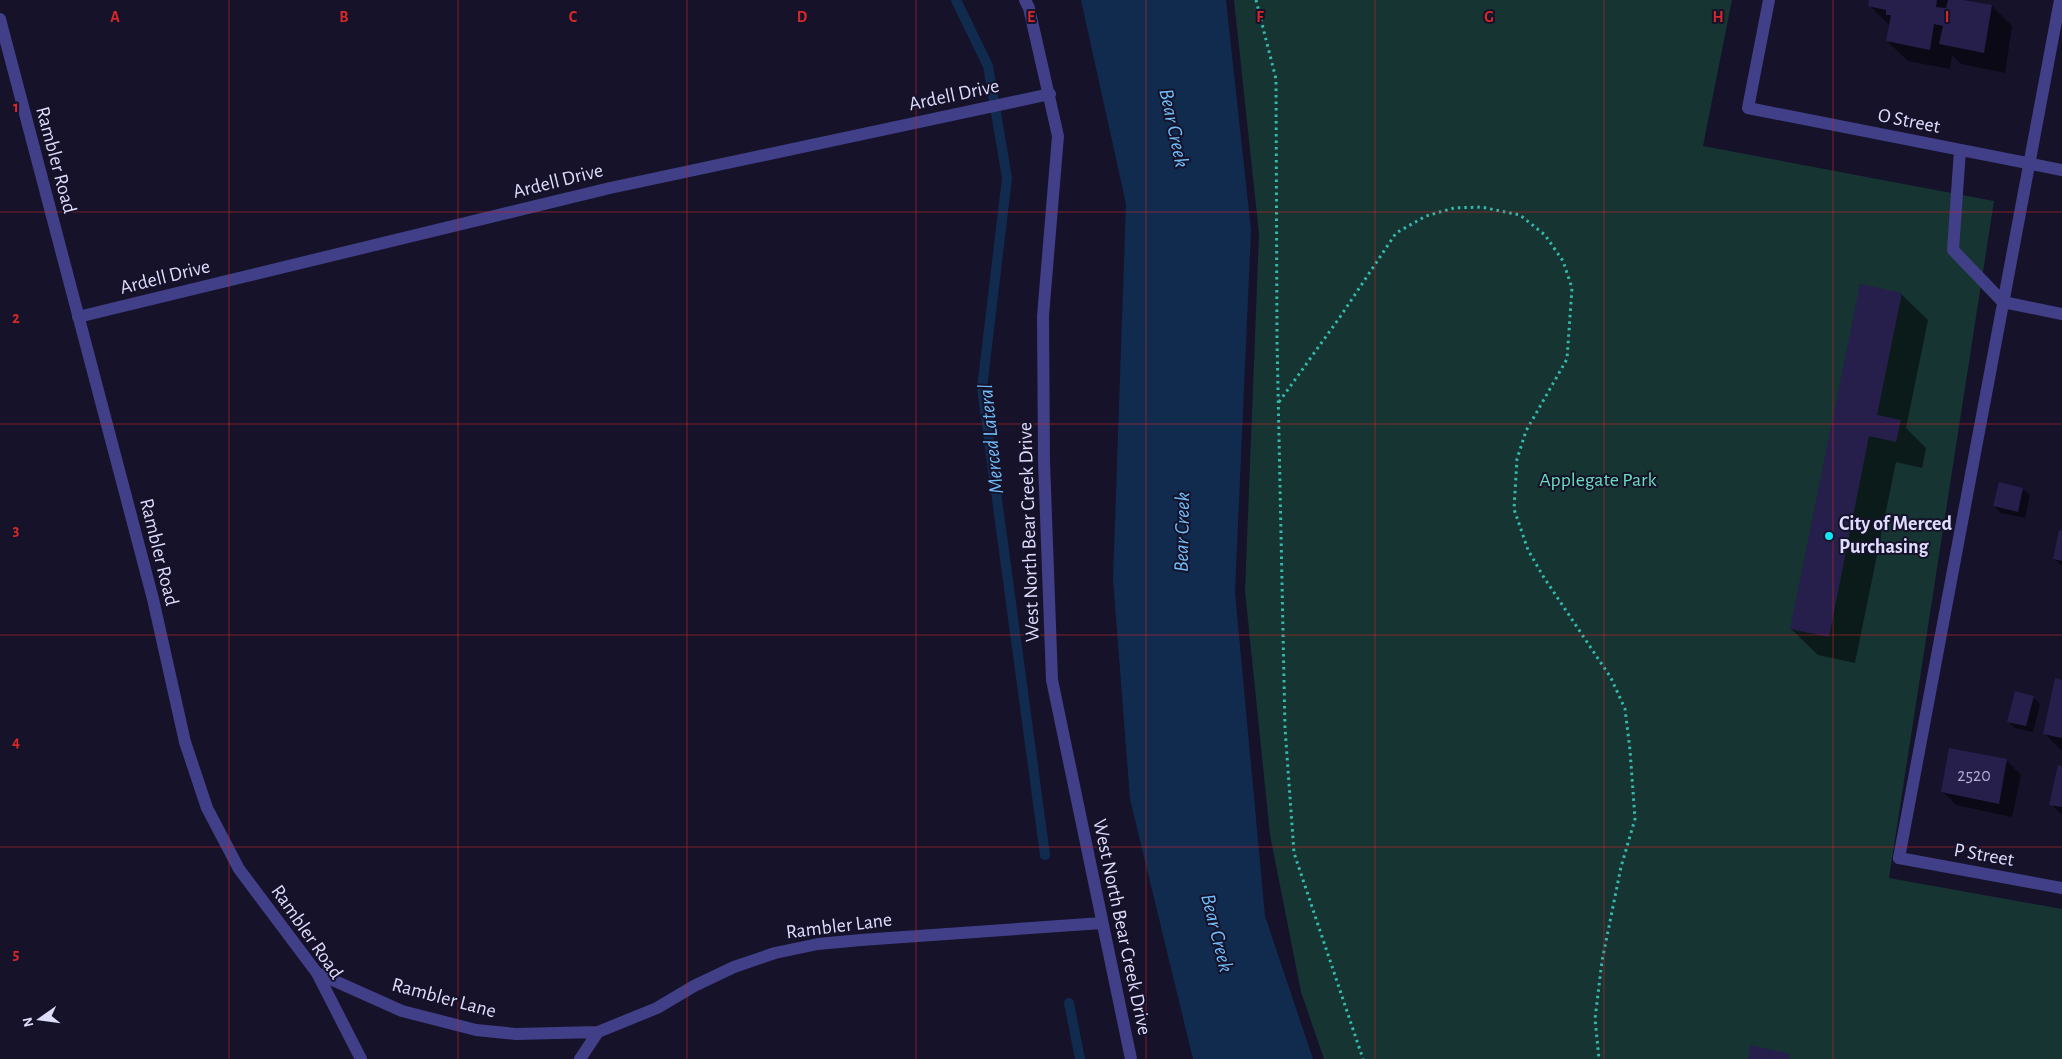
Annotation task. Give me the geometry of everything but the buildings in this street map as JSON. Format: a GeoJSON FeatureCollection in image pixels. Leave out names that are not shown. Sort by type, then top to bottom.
{"type":"FeatureCollection","features":[{"type":"Feature","properties":{"kind":"street","name":"West North Bear Creek Drive"},"geometry":{"type":"LineString","coordinates":[[1025,0],[1029,8],[1050,94],[1058,136],[1044,316],[1044,462],[1052,680],[1131,1059]]}},
{"type":"Feature","properties":{"kind":"street","name":"O Street"},"geometry":{"type":"LineString","coordinates":[[1769,0],[1748,108],[2062,170]]}},
{"type":"Feature","properties":{"kind":"street"},"geometry":{"type":"LineString","coordinates":[[2003,302],[2060,0]]}},
{"type":"Feature","properties":{"kind":"street","name":"Rambler Road"},"geometry":{"type":"LineString","coordinates":[[0,19],[152,599],[185,742],[207,808],[239,869],[317,973],[361,1059]]}},
{"type":"Feature","properties":{"kind":"street","name":"Ardell Drive"},"geometry":{"type":"LineString","coordinates":[[78,317],[610,188],[1050,94]]}},
{"type":"Feature","properties":{"kind":"street"},"geometry":{"type":"LineString","coordinates":[[1960,150],[1953,250],[2003,302],[2062,314]]}},
{"type":"Feature","properties":{"kind":"street","name":"P Street"},"geometry":{"type":"LineString","coordinates":[[2003,302],[1899,858],[2062,888]]}},
{"type":"Feature","properties":{"kind":"street","name":"Rambler Lane"},"geometry":{"type":"LineString","coordinates":[[317,973],[402,1011],[476,1030],[516,1034],[598,1032],[657,1008],[694,986],[734,967],[776,953],[818,944],[1102,922]]}},
{"type":"Feature","properties":{"kind":"street"},"geometry":{"type":"LineString","coordinates":[[580,1059],[598,1032]]}},
{"type":"Feature","properties":{"kind":"path"},"geometry":{"type":"LineString","coordinates":[[1256,0],[1276,79],[1285,728],[1294,853],[1363,1059]]}},
{"type":"Feature","properties":{"kind":"path"},"geometry":{"type":"LineString","coordinates":[[1279,402],[1340,317],[1396,232],[1426,216],[1454,208],[1481,207],[1520,215],[1545,235],[1563,261],[1572,288],[1567,359],[1526,431],[1517,459],[1514,509],[1528,550],[1543,576],[1611,678],[1625,709],[1635,818],[1621,867],[1602,961],[1595,1019],[1598,1059]]}},
{"type":"Feature","properties":{"kind":"green space","name":"Applegate Park"},"geometry":{"type":"Polygon","coordinates":[[[1234,0],[1732,0],[1703,146],[1994,201],[1889,878],[2062,909],[2062,1059],[1324,1059],[1301,992],[1270,835],[1245,591],[1259,234],[1234,0]]]}},
{"type":"Feature","properties":{"kind":"water","name":"Bear Creek"},"geometry":{"type":"Polygon","coordinates":[[[1081,0],[1226,0],[1251,230],[1235,592],[1265,916],[1313,1059],[1193,1059],[1130,799],[1113,579],[1126,204],[1081,0]]]}},
{"type":"Feature","properties":{"kind":"waterway","name":"Merced Lateral"},"geometry":{"type":"LineString","coordinates":[[956,0],[988,66],[1007,178],[982,388],[1045,855]]}},
{"type":"Feature","properties":{"kind":"waterway","name":"Merced Lateral"},"geometry":{"type":"LineString","coordinates":[[1069,1003],[1080,1059]]}},
{"type":"Feature","properties":{"kind":"place","name":"City of Merced Purchasing"},"geometry":{"type":"Point","coordinates":[1829,536]}}]}
